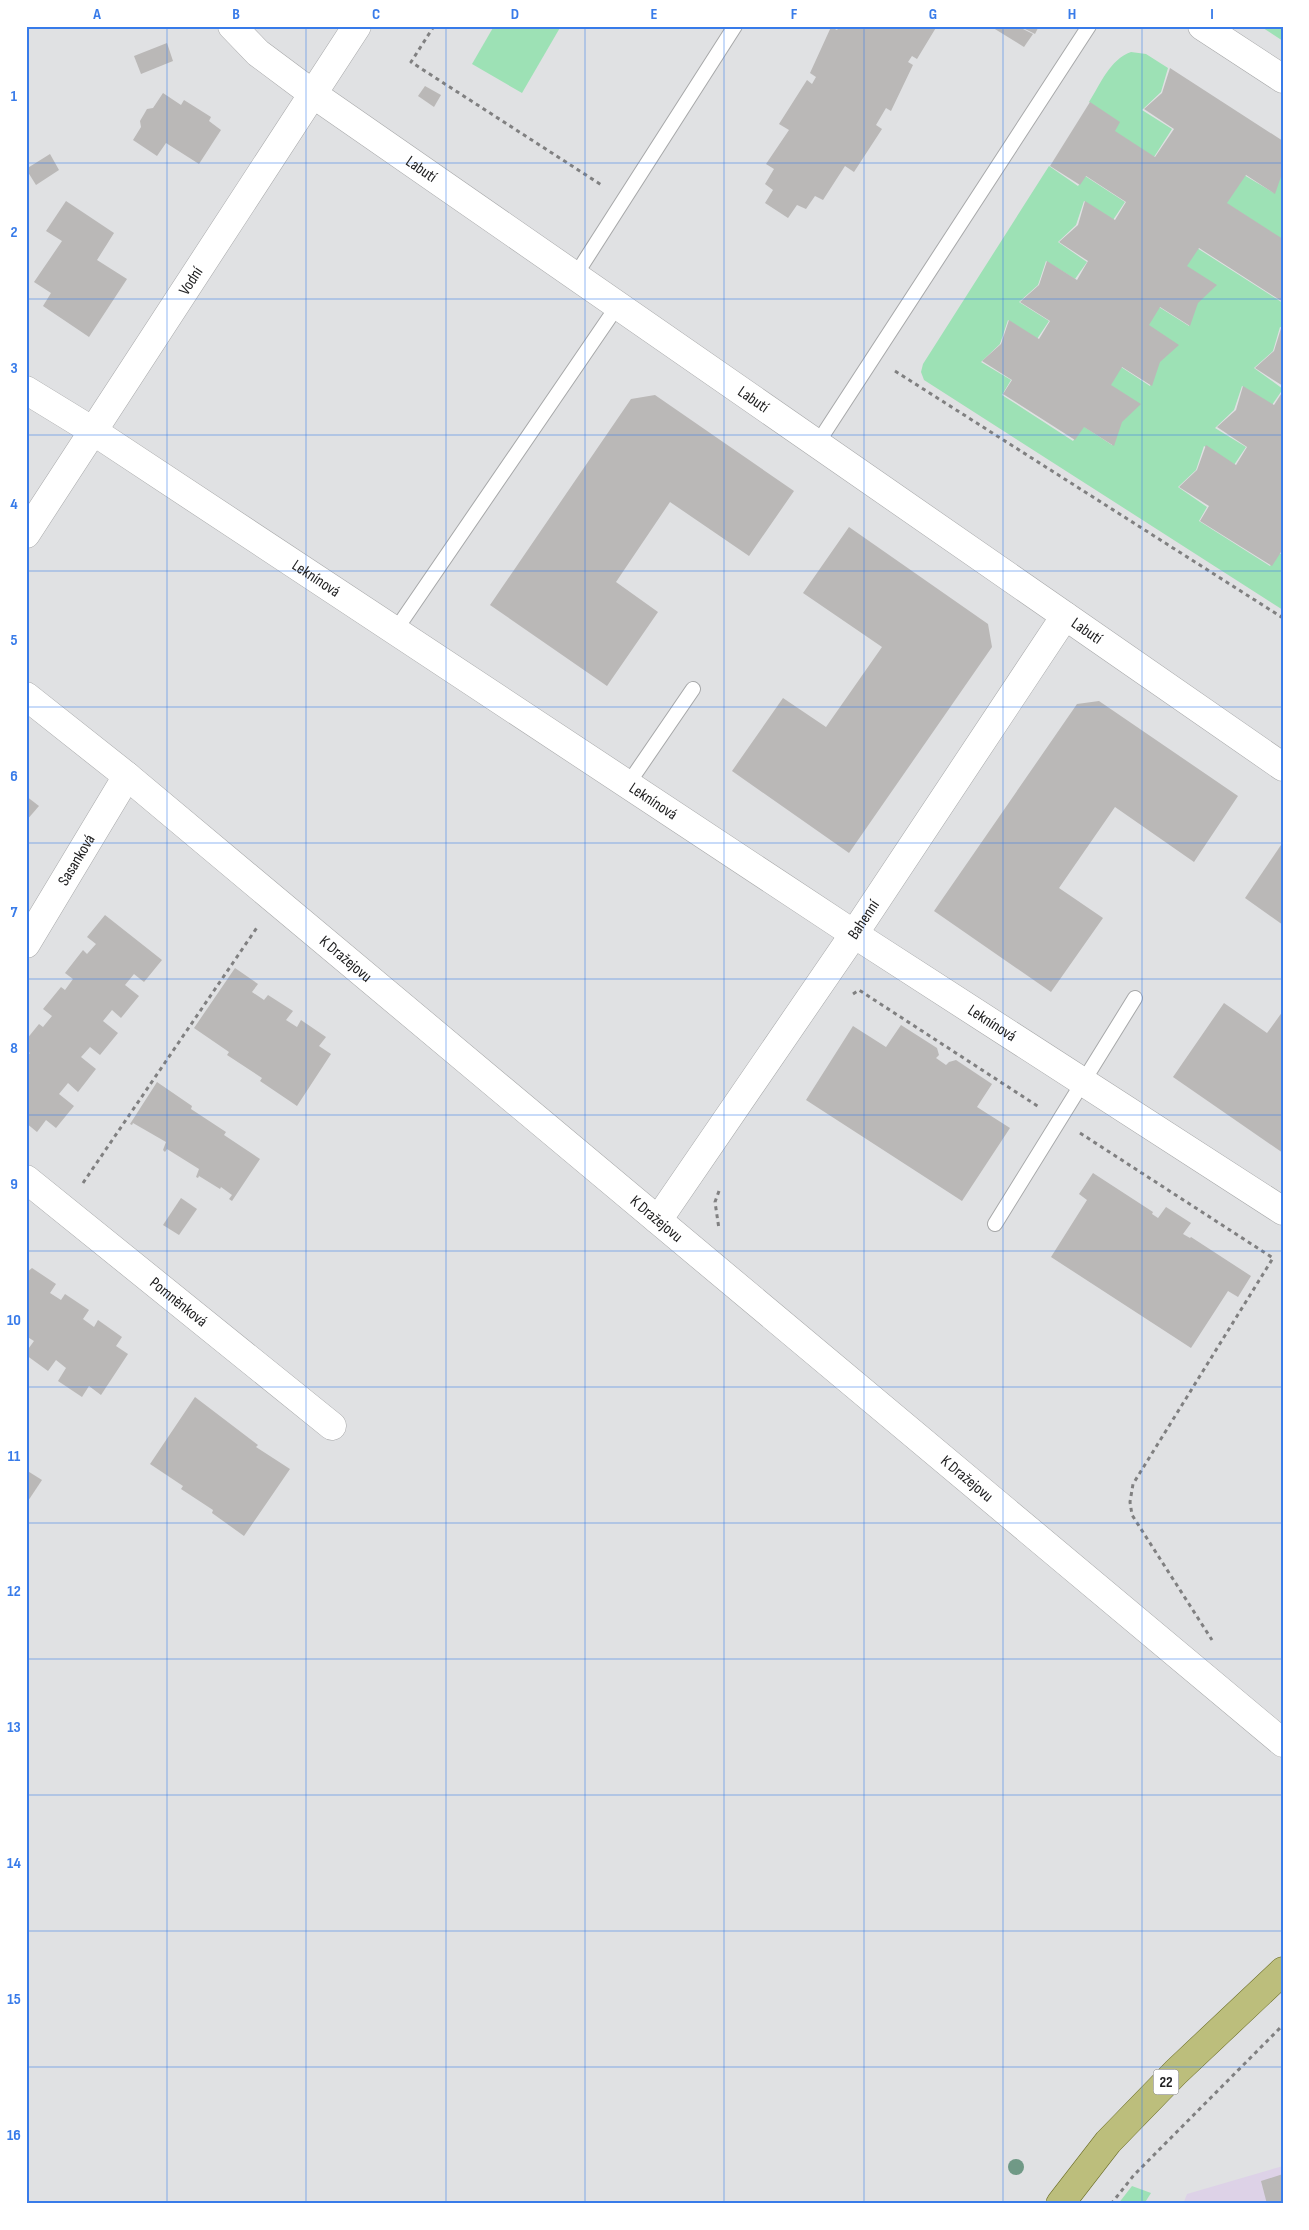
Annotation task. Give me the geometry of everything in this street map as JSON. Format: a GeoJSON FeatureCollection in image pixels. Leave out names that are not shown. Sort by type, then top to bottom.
{"type":"FeatureCollection","features":[{"type":"Feature","properties":{"kind":"main road","name":"22"},"geometry":{"type":"LineString","coordinates":[[1060,2204],[1108,2142],[1176,2072],[1283,1971]]}},
{"type":"Feature","properties":{"kind":"street","name":"Labutí"},"geometry":{"type":"LineString","coordinates":[[232,26],[258,53],[313,94],[1283,767]]}},
{"type":"Feature","properties":{"kind":"street","name":"Vodní"},"geometry":{"type":"LineString","coordinates":[[26,534],[357,26]]}},
{"type":"Feature","properties":{"kind":"street"},"geometry":{"type":"LineString","coordinates":[[1202,26],[1283,79]]}},
{"type":"Feature","properties":{"kind":"street","name":"Leknínová"},"geometry":{"type":"LineString","coordinates":[[26,390],[93,431],[854,934],[1283,1211]]}},
{"type":"Feature","properties":{"kind":"street","name":"Bahenní"},"geometry":{"type":"LineString","coordinates":[[658,1220],[854,934],[1065,616]]}},
{"type":"Feature","properties":{"kind":"street","name":"K Dražejovu"},"geometry":{"type":"LineString","coordinates":[[26,696],[127,776],[1283,1744]]}},
{"type":"Feature","properties":{"kind":"street","name":"Sasanková"},"geometry":{"type":"LineString","coordinates":[[26,944],[127,776]]}},
{"type":"Feature","properties":{"kind":"street","name":"Pomněnková"},"geometry":{"type":"LineString","coordinates":[[26,1179],[332,1426]]}},
{"type":"Feature","properties":{"kind":"lane"},"geometry":{"type":"LineString","coordinates":[[575,276],[735,26]]}},
{"type":"Feature","properties":{"kind":"lane"},"geometry":{"type":"LineString","coordinates":[[817,444],[1089,26]]}},
{"type":"Feature","properties":{"kind":"lane"},"geometry":{"type":"LineString","coordinates":[[395,631],[618,305]]}},
{"type":"Feature","properties":{"kind":"lane"},"geometry":{"type":"LineString","coordinates":[[628,784],[693,689]]}},
{"type":"Feature","properties":{"kind":"lane"},"geometry":{"type":"LineString","coordinates":[[995,1224],[1135,998]]}},
{"type":"Feature","properties":{"kind":"path"},"geometry":{"type":"LineString","coordinates":[[434,26],[411,62],[624,200]]}},
{"type":"Feature","properties":{"kind":"path"},"geometry":{"type":"LineString","coordinates":[[873,358],[1283,618]]}},
{"type":"Feature","properties":{"kind":"path"},"geometry":{"type":"LineString","coordinates":[[65,1210],[275,900]]}},
{"type":"Feature","properties":{"kind":"path"},"geometry":{"type":"LineString","coordinates":[[850,997],[859,990],[1041,1108]]}},
{"type":"Feature","properties":{"kind":"path"},"geometry":{"type":"LineString","coordinates":[[1074,1130],[1274,1258],[1133,1484],[1130,1502],[1132,1515],[1214,1642]]}},
{"type":"Feature","properties":{"kind":"path"},"geometry":{"type":"LineString","coordinates":[[719,1230],[715,1202],[720,1189]]}},
{"type":"Feature","properties":{"kind":"path"},"geometry":{"type":"LineString","coordinates":[[1111,2204],[1134,2175],[1283,2025]]}},
{"type":"Feature","properties":{"kind":"shaded area"},"geometry":{"type":"Polygon","coordinates":[[[1283,2166],[1283,2204],[1183,2204],[1187,2194],[1283,2166]]]}},
{"type":"Feature","properties":{"kind":"green space"},"geometry":{"type":"Polygon","coordinates":[[[494,26],[561,26],[522,93],[472,64],[494,26]]]}},
{"type":"Feature","properties":{"kind":"green space"},"geometry":{"type":"Polygon","coordinates":[[[1260,26],[1283,26],[1283,41],[1260,26]]]}},
{"type":"Feature","properties":{"kind":"green space"},"geometry":{"type":"Polygon","coordinates":[[[1131,52],[1146,54],[1168,68],[1161,92],[1142,110],[1172,129],[1154,157],[1113,131],[1119,122],[1089,102],[1111,66],[1124,55],[1131,52]]]}},
{"type":"Feature","properties":{"kind":"green space"},"geometry":{"type":"Polygon","coordinates":[[[1049,166],[1078,186],[1085,176],[1125,202],[1113,220],[1084,201],[1076,225],[1058,242],[1087,262],[1075,279],[1046,261],[1038,285],[1019,302],[1049,321],[1037,339],[1008,320],[1000,344],[981,362],[1011,380],[1002,395],[1073,441],[1083,426],[1112,445],[1120,421],[1109,385],[1121,367],[1150,386],[1158,362],[1147,326],[1159,307],[1189,326],[1196,302],[1185,266],[1197,248],[1283,303],[1283,328],[1280,327],[1273,351],[1254,368],[1283,389],[1272,405],[1242,386],[1234,410],[1215,428],[1246,447],[1234,465],[1204,446],[1196,470],[1178,487],[1207,507],[1199,521],[1270,566],[1279,553],[1283,555],[1283,610],[924,380],[921,372],[923,364],[1049,166]]]}},
{"type":"Feature","properties":{"kind":"green space"},"geometry":{"type":"Polygon","coordinates":[[[1283,169],[1283,240],[1226,203],[1244,175],[1274,193],[1283,169]]]}},
{"type":"Feature","properties":{"kind":"green space"},"geometry":{"type":"Polygon","coordinates":[[[1132,2186],[1151,2193],[1144,2204],[1118,2204],[1132,2186]]]}},
{"type":"Feature","properties":{"kind":"building"},"geometry":{"type":"Polygon","coordinates":[[[840,26],[937,26],[917,59],[912,56],[908,62],[913,65],[891,111],[886,108],[876,125],[882,129],[854,172],[845,166],[823,200],[815,196],[806,209],[797,205],[788,218],[765,203],[773,190],[765,184],[774,169],[766,164],[789,130],[779,124],[807,80],[812,84],[816,77],[810,73],[831,27],[837,30],[840,26]]]}},
{"type":"Feature","properties":{"kind":"building"},"geometry":{"type":"Polygon","coordinates":[[[990,26],[1017,26],[1033,34],[1024,47],[990,26]]]}},
{"type":"Feature","properties":{"kind":"building"},"geometry":{"type":"Polygon","coordinates":[[[1019,26],[1039,26],[1035,34],[1019,26]]]}},
{"type":"Feature","properties":{"kind":"building"},"geometry":{"type":"Polygon","coordinates":[[[167,43],[173,61],[141,74],[134,56],[167,43]]]}},
{"type":"Feature","properties":{"kind":"building"},"geometry":{"type":"Polygon","coordinates":[[[1170,68],[1283,141],[1283,171],[1275,194],[1246,175],[1227,203],[1283,239],[1283,302],[1199,248],[1187,266],[1217,285],[1198,303],[1190,326],[1160,307],[1149,325],[1179,345],[1160,362],[1152,386],[1122,367],[1111,385],[1141,404],[1122,422],[1114,446],[1084,427],[1075,440],[1003,394],[1012,380],[982,361],[1001,344],[1009,320],[1039,339],[1050,321],[1020,302],[1039,285],[1047,261],[1077,280],[1088,261],[1059,242],[1078,225],[1085,201],[1115,220],[1126,202],[1086,176],[1080,185],[1050,166],[1090,102],[1120,122],[1115,131],[1155,157],[1174,129],[1144,109],[1162,93],[1170,68]]]}},
{"type":"Feature","properties":{"kind":"building"},"geometry":{"type":"Polygon","coordinates":[[[425,86],[441,95],[434,107],[418,96],[425,86]]]}},
{"type":"Feature","properties":{"kind":"building"},"geometry":{"type":"Polygon","coordinates":[[[163,93],[181,105],[184,100],[211,117],[209,121],[221,130],[199,164],[166,143],[157,156],[133,140],[141,127],[140,121],[147,109],[153,108],[163,93]]]}},
{"type":"Feature","properties":{"kind":"building"},"geometry":{"type":"Polygon","coordinates":[[[50,154],[59,170],[36,185],[26,169],[50,154]]]}},
{"type":"Feature","properties":{"kind":"building"},"geometry":{"type":"Polygon","coordinates":[[[66,201],[114,233],[97,260],[127,279],[89,337],[43,306],[51,293],[34,282],[62,241],[46,231],[66,201]]]}},
{"type":"Feature","properties":{"kind":"building"},"geometry":{"type":"Polygon","coordinates":[[[1282,325],[1283,386],[1255,368],[1274,351],[1282,325]]]}},
{"type":"Feature","properties":{"kind":"building"},"geometry":{"type":"Polygon","coordinates":[[[1243,386],[1274,405],[1283,391],[1283,554],[1281,552],[1272,566],[1200,521],[1209,506],[1179,487],[1197,470],[1206,445],[1236,465],[1247,447],[1217,427],[1236,410],[1243,386]]]}},
{"type":"Feature","properties":{"kind":"building"},"geometry":{"type":"Polygon","coordinates":[[[655,395],[794,491],[749,556],[670,502],[616,582],[658,612],[607,686],[490,605],[631,399],[655,395]]]}},
{"type":"Feature","properties":{"kind":"building"},"geometry":{"type":"Polygon","coordinates":[[[849,527],[988,624],[992,647],[849,853],[732,771],[783,698],[826,727],[882,647],[803,593],[849,527]]]}},
{"type":"Feature","properties":{"kind":"building"},"geometry":{"type":"Polygon","coordinates":[[[1099,701],[1238,796],[1194,862],[1115,807],[1059,888],[1103,918],[1051,992],[934,911],[1077,704],[1099,701]]]}},
{"type":"Feature","properties":{"kind":"building"},"geometry":{"type":"Polygon","coordinates":[[[26,796],[39,806],[26,821],[26,796]]]}},
{"type":"Feature","properties":{"kind":"building"},"geometry":{"type":"Polygon","coordinates":[[[1283,842],[1283,925],[1245,898],[1283,842]]]}},
{"type":"Feature","properties":{"kind":"building"},"geometry":{"type":"Polygon","coordinates":[[[105,915],[162,960],[144,982],[134,974],[125,985],[139,996],[121,1018],[112,1010],[103,1021],[118,1033],[100,1055],[90,1047],[81,1057],[96,1069],[78,1092],[68,1083],[59,1094],[74,1106],[56,1128],[46,1120],[37,1132],[26,1123],[26,1057],[30,1053],[26,1050],[26,1040],[39,1024],[43,1027],[52,1016],[43,1009],[61,987],[65,990],[73,979],[65,973],[83,950],[87,954],[96,944],[87,937],[105,915]]]}},
{"type":"Feature","properties":{"kind":"building"},"geometry":{"type":"Polygon","coordinates":[[[235,968],[258,984],[252,992],[264,1000],[268,995],[293,1011],[286,1020],[297,1027],[301,1020],[326,1037],[319,1046],[331,1054],[297,1106],[260,1081],[262,1078],[227,1055],[229,1052],[194,1028],[235,968]]]}},
{"type":"Feature","properties":{"kind":"building"},"geometry":{"type":"Polygon","coordinates":[[[1224,1003],[1267,1033],[1283,1011],[1283,1153],[1173,1077],[1224,1003]]]}},
{"type":"Feature","properties":{"kind":"building"},"geometry":{"type":"Polygon","coordinates":[[[901,1025],[937,1048],[939,1055],[936,1058],[946,1065],[956,1060],[992,1084],[977,1107],[1010,1128],[962,1201],[806,1100],[853,1026],[886,1047],[901,1025]]]}},
{"type":"Feature","properties":{"kind":"building"},"geometry":{"type":"Polygon","coordinates":[[[157,1082],[192,1106],[191,1109],[226,1132],[224,1135],[260,1159],[232,1201],[229,1199],[232,1195],[221,1187],[220,1189],[199,1176],[198,1178],[196,1177],[199,1169],[167,1149],[165,1152],[163,1150],[166,1142],[133,1123],[132,1125],[130,1124],[157,1082]]]}},
{"type":"Feature","properties":{"kind":"building"},"geometry":{"type":"Polygon","coordinates":[[[1093,1173],[1153,1212],[1152,1214],[1158,1218],[1166,1207],[1191,1223],[1183,1234],[1191,1237],[1251,1276],[1238,1297],[1228,1291],[1191,1348],[1051,1257],[1087,1200],[1079,1194],[1093,1173]]]}},
{"type":"Feature","properties":{"kind":"building"},"geometry":{"type":"Polygon","coordinates":[[[181,1198],[197,1209],[179,1235],[163,1225],[181,1198]]]}},
{"type":"Feature","properties":{"kind":"building"},"geometry":{"type":"Polygon","coordinates":[[[32,1268],[56,1284],[50,1293],[61,1300],[65,1294],[89,1310],[83,1319],[94,1327],[98,1320],[122,1337],[116,1346],[128,1354],[101,1395],[89,1386],[82,1397],[58,1381],[66,1368],[56,1360],[48,1371],[26,1355],[34,1341],[26,1336],[26,1273],[32,1268]]]}},
{"type":"Feature","properties":{"kind":"building"},"geometry":{"type":"Polygon","coordinates":[[[195,1397],[258,1445],[256,1447],[290,1469],[244,1536],[212,1513],[213,1510],[181,1489],[183,1486],[150,1464],[195,1397]]]}},
{"type":"Feature","properties":{"kind":"building"},"geometry":{"type":"Polygon","coordinates":[[[26,1470],[42,1480],[26,1504],[26,1470]]]}},
{"type":"Feature","properties":{"kind":"building"},"geometry":{"type":"Polygon","coordinates":[[[1283,2174],[1283,2204],[1267,2204],[1261,2181],[1283,2174]]]}}]}
